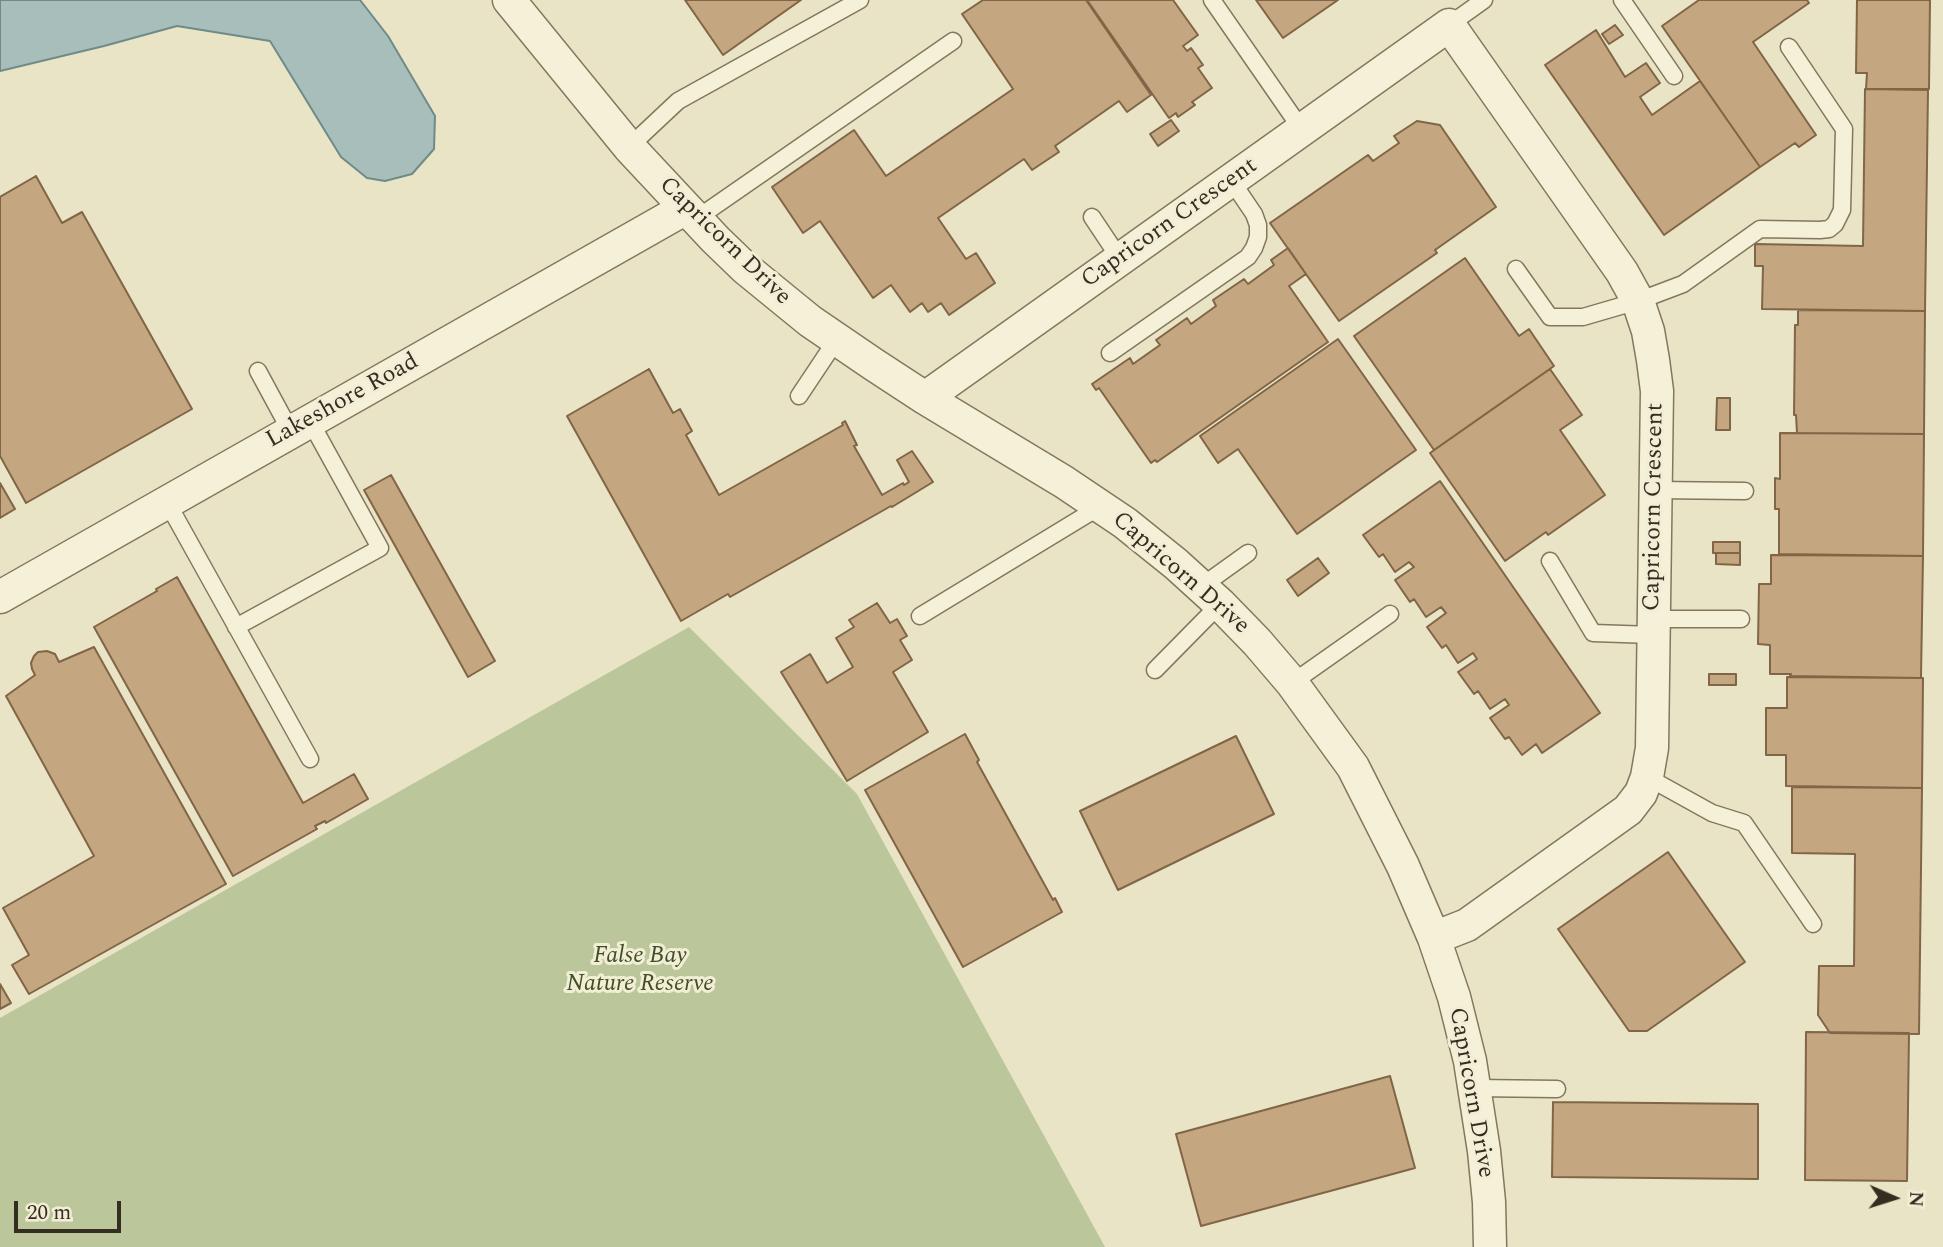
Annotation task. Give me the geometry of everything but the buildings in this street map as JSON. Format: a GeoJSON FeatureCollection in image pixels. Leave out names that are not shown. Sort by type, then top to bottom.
{"type":"FeatureCollection","features":[{"type":"Feature","properties":{"kind":"street","name":"Capricorn Drive"},"geometry":{"type":"LineString","coordinates":[[509,0],[629,147],[745,268],[776,295],[837,339],[925,398],[1101,506],[1151,542],[1211,595],[1292,682],[1353,768],[1404,866],[1434,938],[1454,997],[1474,1088],[1484,1151],[1490,1247]]}},
{"type":"Feature","properties":{"kind":"street","name":"Capricorn Drive"},"geometry":{"type":"LineString","coordinates":[[531,0],[590,97]]}},
{"type":"Feature","properties":{"kind":"street","name":"Capricorn Crescent"},"geometry":{"type":"LineString","coordinates":[[925,398],[1449,25],[1622,272],[1638,301],[1648,331],[1657,391],[1652,748],[1641,793],[1628,810],[1467,925],[1434,938]]}},
{"type":"Feature","properties":{"kind":"street","name":"Lakeshore Road"},"geometry":{"type":"LineString","coordinates":[[0,597],[300,427],[691,214]]}},
{"type":"Feature","properties":{"kind":"lane"},"geometry":{"type":"LineString","coordinates":[[629,147],[678,101],[860,0]]}},
{"type":"Feature","properties":{"kind":"lane"},"geometry":{"type":"LineString","coordinates":[[1212,0],[1301,130]]}},
{"type":"Feature","properties":{"kind":"lane","name":"Capricorn Crescent"},"geometry":{"type":"LineString","coordinates":[[1449,25],[1483,0]]}},
{"type":"Feature","properties":{"kind":"lane"},"geometry":{"type":"LineString","coordinates":[[1622,0],[1674,76]]}},
{"type":"Feature","properties":{"kind":"lane"},"geometry":{"type":"LineString","coordinates":[[691,214],[953,41]]}},
{"type":"Feature","properties":{"kind":"lane"},"geometry":{"type":"LineString","coordinates":[[1516,269],[1550,317],[1583,317],[1683,284],[1760,229],[1829,229],[1840,218],[1842,210],[1844,129],[1789,47]]}},
{"type":"Feature","properties":{"kind":"lane"},"geometry":{"type":"LineString","coordinates":[[1110,353],[1248,257],[1258,237],[1258,225],[1254,214],[1231,180]]}},
{"type":"Feature","properties":{"kind":"lane"},"geometry":{"type":"LineString","coordinates":[[1092,216],[1120,259]]}},
{"type":"Feature","properties":{"kind":"lane"},"geometry":{"type":"LineString","coordinates":[[799,396],[837,339]]}},
{"type":"Feature","properties":{"kind":"lane"},"geometry":{"type":"LineString","coordinates":[[236,627],[380,548],[300,427],[258,372]]}},
{"type":"Feature","properties":{"kind":"lane"},"geometry":{"type":"LineString","coordinates":[[1656,490],[1745,492]]}},
{"type":"Feature","properties":{"kind":"lane"},"geometry":{"type":"LineString","coordinates":[[167,502],[310,759]]}},
{"type":"Feature","properties":{"kind":"lane"},"geometry":{"type":"LineString","coordinates":[[920,616],[1101,506]]}},
{"type":"Feature","properties":{"kind":"lane"},"geometry":{"type":"LineString","coordinates":[[1155,670],[1211,595],[1248,553]]}},
{"type":"Feature","properties":{"kind":"lane"},"geometry":{"type":"LineString","coordinates":[[1550,561],[1593,633],[1741,619]]}},
{"type":"Feature","properties":{"kind":"lane"},"geometry":{"type":"LineString","coordinates":[[1292,682],[1390,614]]}},
{"type":"Feature","properties":{"kind":"lane"},"geometry":{"type":"LineString","coordinates":[[1647,777],[1712,813],[1744,823],[1813,924]]}},
{"type":"Feature","properties":{"kind":"lane"},"geometry":{"type":"LineString","coordinates":[[1474,1088],[1557,1089]]}},
{"type":"Feature","properties":{"kind":"green space","name":"False Bay Nature Reserve"},"geometry":{"type":"Polygon","coordinates":[[[689,627],[857,794],[1105,1247],[0,1247],[0,1018],[689,627]]]}},
{"type":"Feature","properties":{"kind":"water"},"geometry":{"type":"Polygon","coordinates":[[[0,0],[360,0],[388,36],[435,116],[434,149],[412,174],[385,181],[367,178],[341,157],[270,41],[177,26],[0,71],[0,0]]]}}]}
